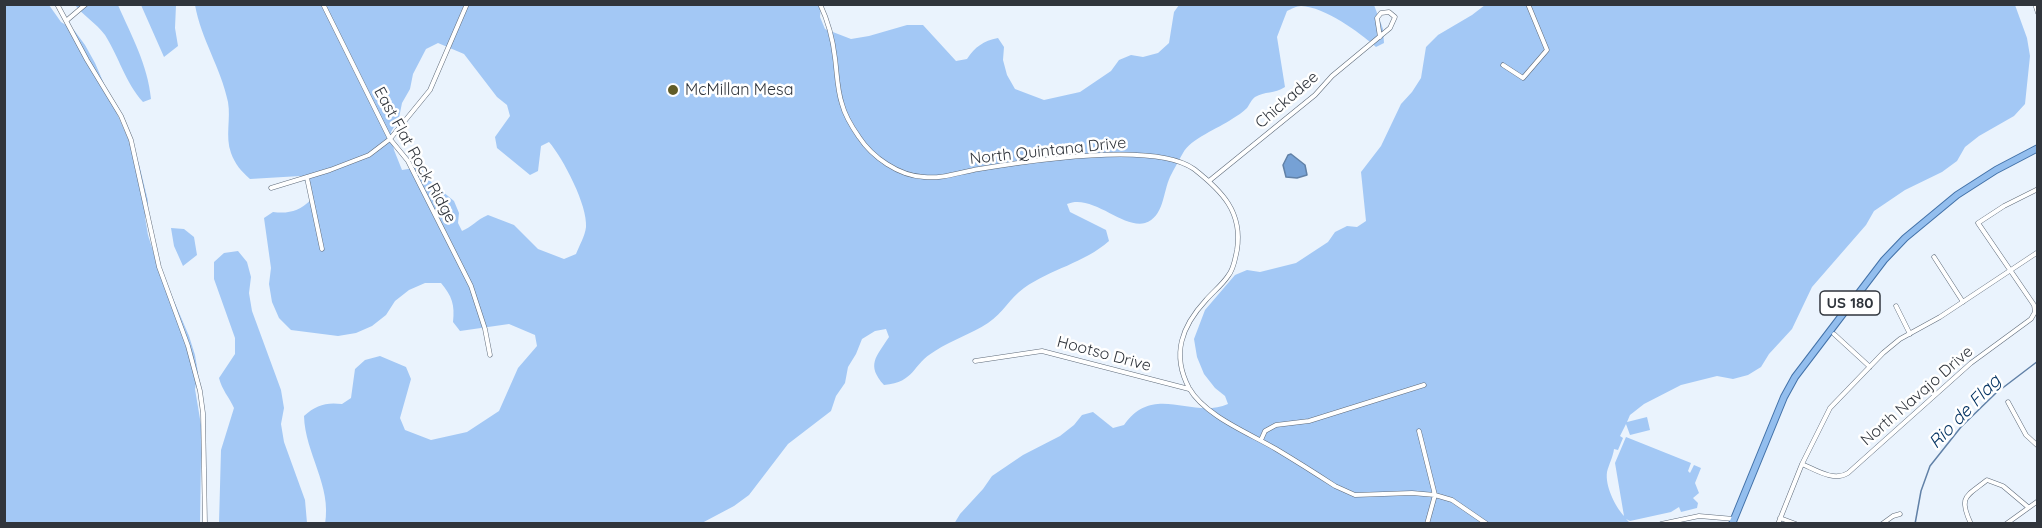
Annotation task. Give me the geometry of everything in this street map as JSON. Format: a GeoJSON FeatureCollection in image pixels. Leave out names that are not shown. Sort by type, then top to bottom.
{"type":"FeatureCollection","features":[{"type":"Feature","properties":{"kind":"main road","name":"US 180"},"geometry":{"type":"LineString","coordinates":[[1733,521],[1784,397],[1795,377],[1884,260],[1918,226],[1957,195],[2037,148]]}},
{"type":"Feature","properties":{"kind":"street"},"geometry":{"type":"LineString","coordinates":[[57,4],[121,116],[131,140],[159,267],[188,346],[200,391],[205,524]]}},
{"type":"Feature","properties":{"kind":"street"},"geometry":{"type":"LineString","coordinates":[[66,21],[86,4]]}},
{"type":"Feature","properties":{"kind":"street","name":"East Flat Rock Ridge"},"geometry":{"type":"LineString","coordinates":[[323,4],[390,139],[408,161],[471,286],[485,328],[490,355]]}},
{"type":"Feature","properties":{"kind":"street"},"geometry":{"type":"LineString","coordinates":[[271,188],[307,178],[369,155],[390,139],[430,90],[467,4]]}},
{"type":"Feature","properties":{"kind":"street","name":"North Quintana Drive"},"geometry":{"type":"LineString","coordinates":[[820,4],[832,39],[842,105],[850,124],[861,140],[883,161],[901,172],[922,177],[943,177],[1007,164],[1113,154],[1170,158],[1190,167],[1209,181],[1234,212],[1238,242],[1229,275],[1192,317],[1184,330],[1180,346],[1180,364],[1190,389],[1216,415],[1335,486],[1355,495],[1412,493],[1435,495],[1452,500],[1487,524]]}},
{"type":"Feature","properties":{"kind":"street"},"geometry":{"type":"LineString","coordinates":[[1503,65],[1523,78],[1546,50],[1528,4]]}},
{"type":"Feature","properties":{"kind":"street"},"geometry":{"type":"LineString","coordinates":[[2035,4],[2037,13]]}},
{"type":"Feature","properties":{"kind":"street","name":"Chickadee"},"geometry":{"type":"LineString","coordinates":[[1209,181],[1315,95],[1332,76],[1380,37],[1390,28],[1395,17],[1389,12],[1381,13],[1377,18],[1380,37]]}},
{"type":"Feature","properties":{"kind":"street"},"geometry":{"type":"LineString","coordinates":[[307,178],[322,249]]}},
{"type":"Feature","properties":{"kind":"street"},"geometry":{"type":"LineString","coordinates":[[2010,269],[1978,223],[2037,189]]}},
{"type":"Feature","properties":{"kind":"street"},"geometry":{"type":"LineString","coordinates":[[1796,524],[1779,521],[1802,464],[1830,408],[1883,353],[2037,252]]}},
{"type":"Feature","properties":{"kind":"street"},"geometry":{"type":"LineString","coordinates":[[1934,257],[1963,302]]}},
{"type":"Feature","properties":{"kind":"street","name":"North Navajo Drive"},"geometry":{"type":"LineString","coordinates":[[1802,464],[1832,476],[1843,476],[1848,473],[1971,363],[2031,320],[2034,305],[2010,269]]}},
{"type":"Feature","properties":{"kind":"street"},"geometry":{"type":"LineString","coordinates":[[1896,306],[1910,334]]}},
{"type":"Feature","properties":{"kind":"street"},"geometry":{"type":"LineString","coordinates":[[1834,334],[1870,367]]}},
{"type":"Feature","properties":{"kind":"street","name":"Hootso Drive"},"geometry":{"type":"LineString","coordinates":[[975,361],[1042,351],[1190,389]]}},
{"type":"Feature","properties":{"kind":"street"},"geometry":{"type":"LineString","coordinates":[[1261,440],[1265,431],[1276,426],[1309,421],[1424,385]]}},
{"type":"Feature","properties":{"kind":"street"},"geometry":{"type":"LineString","coordinates":[[2008,402],[2026,435],[2037,446]]}},
{"type":"Feature","properties":{"kind":"street"},"geometry":{"type":"LineString","coordinates":[[1419,431],[1435,495],[1427,524]]}},
{"type":"Feature","properties":{"kind":"street"},"geometry":{"type":"LineString","coordinates":[[1971,524],[1963,507],[1965,498],[1987,480],[2003,486],[2028,507]]}},
{"type":"Feature","properties":{"kind":"street"},"geometry":{"type":"LineString","coordinates":[[2006,524],[2037,501]]}},
{"type":"Feature","properties":{"kind":"street"},"geometry":{"type":"LineString","coordinates":[[1882,524],[1900,514]]}},
{"type":"Feature","properties":{"kind":"street"},"geometry":{"type":"LineString","coordinates":[[1661,524],[1699,516],[1733,521]]}},
{"type":"Feature","properties":{"kind":"shaded area"},"geometry":{"type":"Polygon","coordinates":[[[4,5],[49,5],[61,22],[74,30],[95,63],[139,164],[148,201],[145,217],[148,235],[195,355],[198,373],[195,389],[204,443],[201,459],[200,523],[5,523],[4,5]]]}},
{"type":"Feature","properties":{"kind":"shaded area"},"geometry":{"type":"Polygon","coordinates":[[[75,5],[118,5],[143,62],[151,99],[143,102],[131,86],[105,35],[75,5]]]}},
{"type":"Feature","properties":{"kind":"shaded area"},"geometry":{"type":"Polygon","coordinates":[[[141,5],[176,5],[175,28],[178,46],[164,57],[141,5]]]}},
{"type":"Feature","properties":{"kind":"shaded area"},"geometry":{"type":"Polygon","coordinates":[[[195,5],[821,5],[820,17],[825,29],[851,39],[907,25],[923,25],[956,61],[967,59],[980,45],[998,38],[1004,47],[1003,60],[1007,75],[1015,89],[1044,100],[1080,92],[1111,71],[1119,60],[1131,55],[1143,57],[1158,53],[1169,43],[1174,12],[1179,5],[1374,5],[1383,29],[1384,43],[1376,47],[1331,15],[1310,7],[1301,6],[1287,11],[1277,37],[1285,87],[1255,97],[1242,112],[1192,143],[1183,153],[1170,177],[1159,210],[1151,220],[1136,223],[1087,203],[1067,204],[1070,212],[1106,230],[1109,241],[1089,255],[1034,281],[1015,296],[993,319],[927,356],[908,377],[902,380],[884,385],[875,372],[877,356],[889,337],[886,329],[875,331],[862,339],[831,411],[788,444],[749,495],[734,506],[700,524],[325,524],[325,496],[305,430],[304,416],[322,405],[342,404],[351,398],[355,369],[365,360],[380,356],[406,367],[411,379],[400,418],[405,430],[431,440],[467,432],[499,411],[518,368],[537,346],[535,335],[509,324],[460,331],[453,322],[454,311],[450,297],[441,283],[425,283],[409,290],[395,301],[386,315],[372,326],[356,333],[338,336],[291,330],[279,318],[272,302],[269,284],[271,268],[264,218],[273,212],[284,213],[302,207],[311,200],[310,186],[300,176],[250,179],[236,164],[229,147],[229,108],[225,89],[195,5]],[[438,43],[426,49],[413,74],[399,118],[391,132],[394,150],[402,170],[420,167],[431,182],[454,201],[459,213],[458,223],[462,231],[488,215],[514,225],[538,249],[564,259],[576,254],[586,227],[586,218],[579,195],[567,170],[549,142],[541,146],[538,171],[530,175],[497,148],[495,137],[510,116],[507,105],[497,97],[464,54],[438,43]]]}},
{"type":"Feature","properties":{"kind":"shaded area"},"geometry":{"type":"Polygon","coordinates":[[[1485,5],[2015,5],[2027,38],[2030,56],[2025,104],[2014,116],[1979,136],[1965,147],[1957,161],[1942,172],[1905,190],[1874,211],[1866,225],[1812,287],[1792,329],[1769,354],[1761,367],[1748,375],[1733,379],[1717,376],[1681,385],[1644,404],[1630,415],[1627,422],[1647,417],[1650,430],[1630,435],[1626,424],[1620,436],[1623,438],[1618,450],[1614,449],[1607,478],[1611,496],[1621,512],[1624,516],[1615,463],[1626,437],[1691,463],[1688,471],[1690,473],[1694,465],[1701,468],[1695,483],[1699,493],[1693,498],[1698,503],[1697,508],[1681,512],[1679,507],[1671,512],[1630,521],[1626,519],[1631,524],[954,524],[992,476],[1023,455],[1060,436],[1082,415],[1093,412],[1113,428],[1124,425],[1136,412],[1148,406],[1174,404],[1214,408],[1228,404],[1225,396],[1204,374],[1197,357],[1194,339],[1205,310],[1235,275],[1247,270],[1260,272],[1296,263],[1328,242],[1335,232],[1347,226],[1357,227],[1366,221],[1361,172],[1381,146],[1401,104],[1421,78],[1426,47],[1438,35],[1485,5]]]}},
{"type":"Feature","properties":{"kind":"shaded area"},"geometry":{"type":"Polygon","coordinates":[[[1291,154],[1305,165],[1307,175],[1297,178],[1286,177],[1283,165],[1288,155],[1291,154]]]}},
{"type":"Feature","properties":{"kind":"shaded area"},"geometry":{"type":"Polygon","coordinates":[[[171,228],[184,229],[194,237],[197,255],[183,266],[174,246],[171,228]]]}},
{"type":"Feature","properties":{"kind":"shaded area"},"geometry":{"type":"Polygon","coordinates":[[[238,251],[247,262],[251,277],[249,293],[252,311],[281,390],[284,408],[281,424],[284,442],[305,500],[307,523],[219,523],[221,450],[234,408],[219,378],[235,354],[235,338],[214,279],[214,262],[224,253],[238,251]]]}},
{"type":"Feature","properties":{"kind":"waterway","name":"Rio de Flag"},"geometry":{"type":"LineString","coordinates":[[1915,524],[1921,491],[1930,466],[1961,427],[1996,393],[2038,361]]}},
{"type":"Feature","properties":{"kind":"place","name":"McMillan Mesa"},"geometry":{"type":"Point","coordinates":[673,90]}}]}
